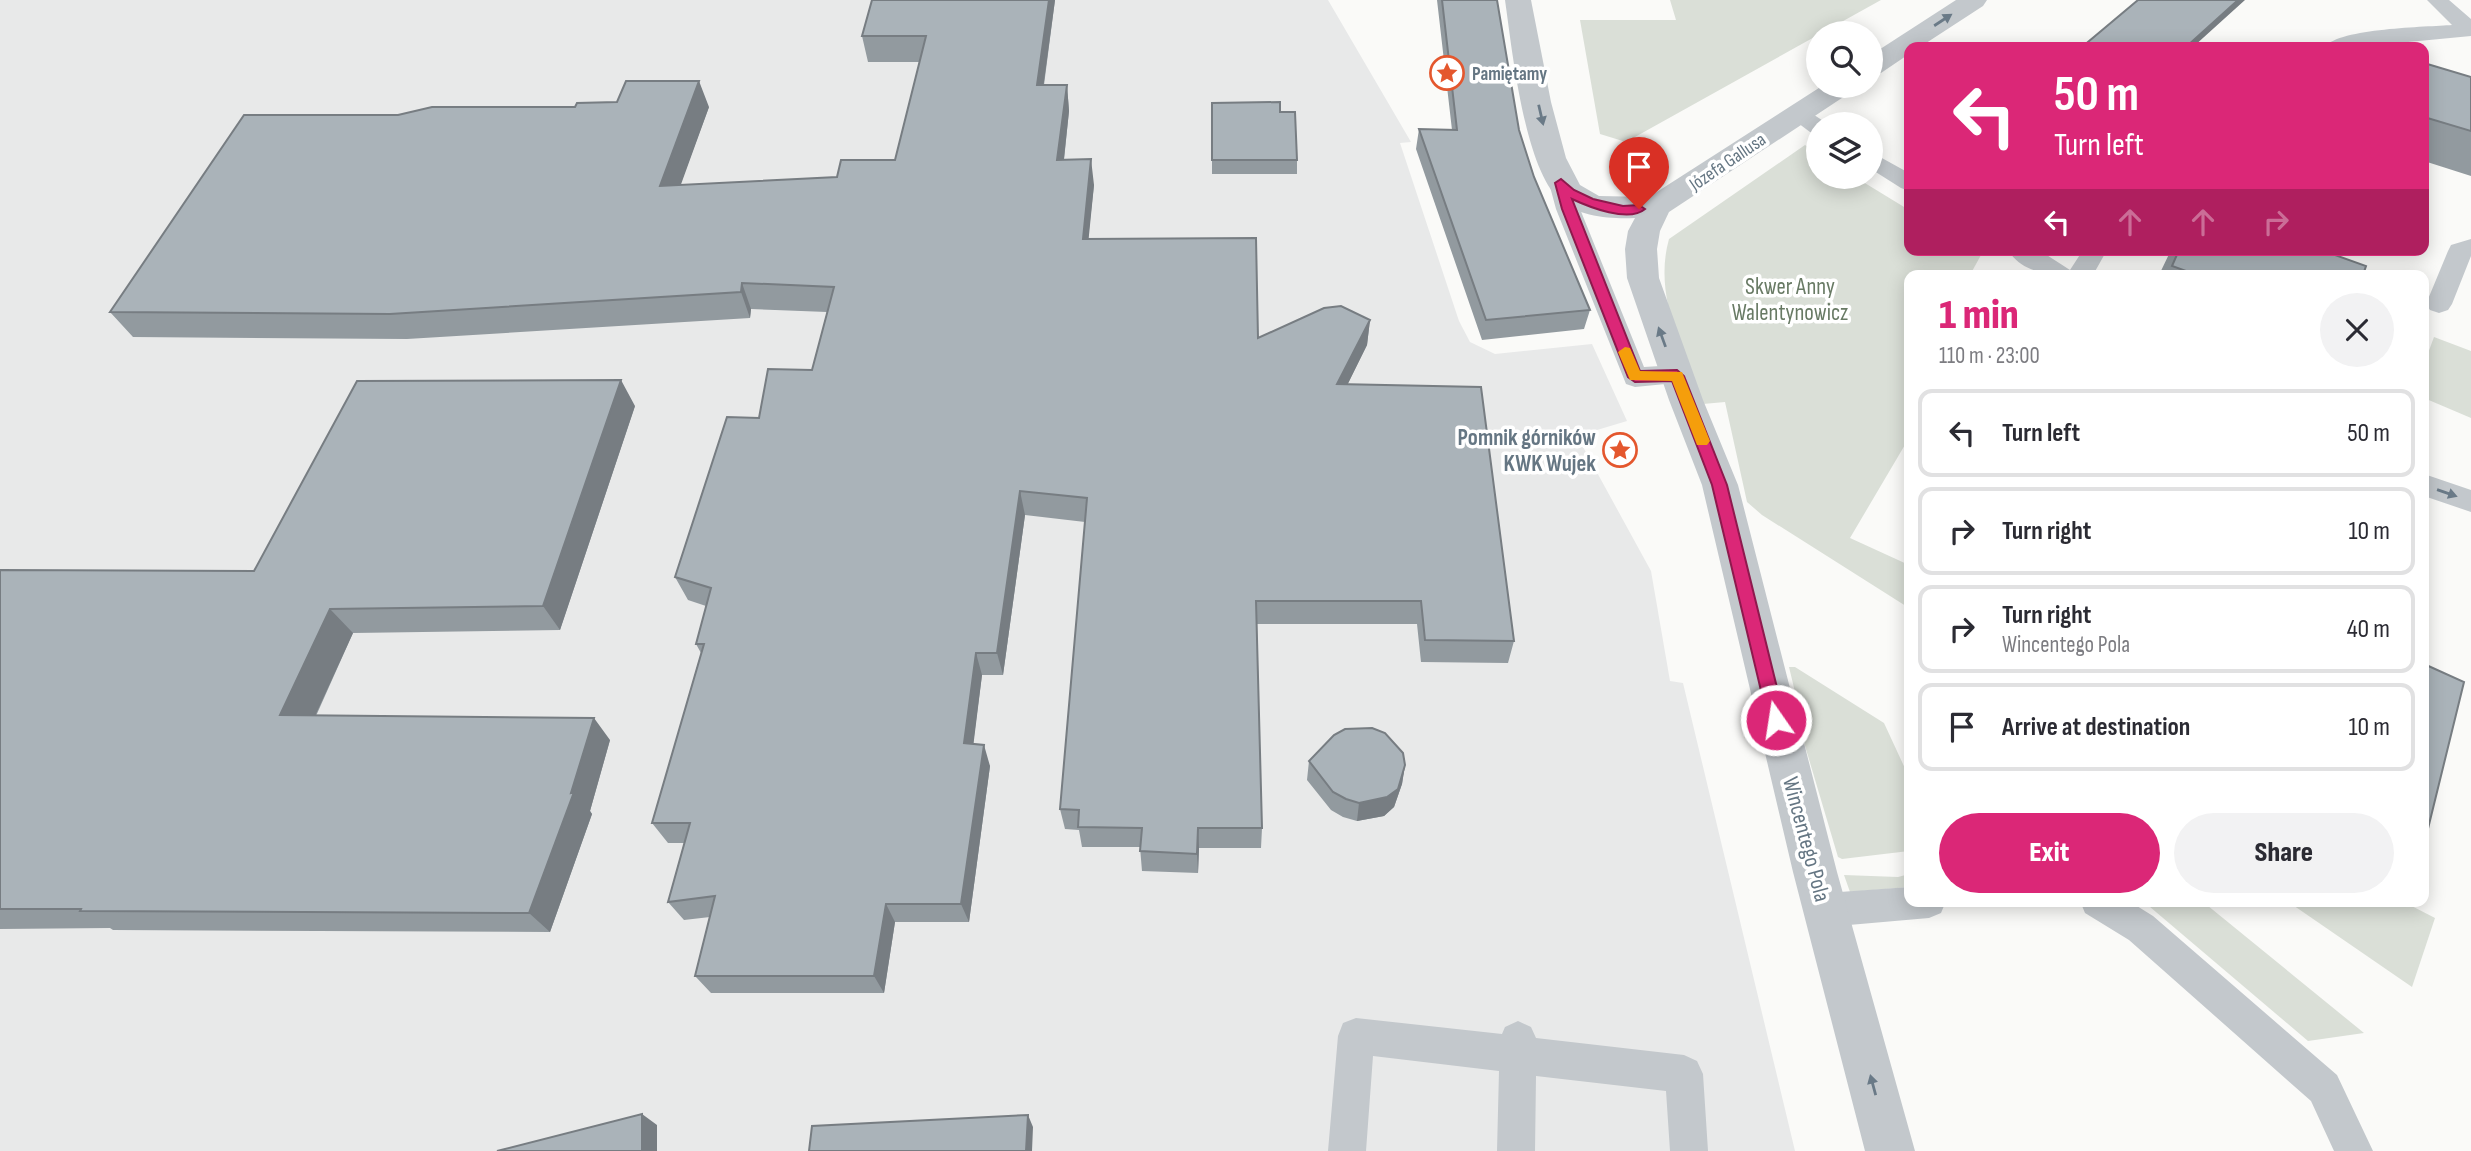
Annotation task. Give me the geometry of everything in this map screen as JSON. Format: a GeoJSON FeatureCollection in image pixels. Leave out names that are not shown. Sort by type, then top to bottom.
{"type":"FeatureCollection","features":[{"type":"Feature","properties":{"kind":"street"},"geometry":{"type":"LineString","coordinates":[[1518,0],[1529,65],[1551,155],[1561,183],[1569,192],[1603,207],[1623,210],[1657,206]]}},
{"type":"Feature","properties":{"kind":"street"},"geometry":{"type":"LineString","coordinates":[[1909,42],[1974,0]]}},
{"type":"Feature","properties":{"kind":"street"},"geometry":{"type":"LineString","coordinates":[[1883,59],[1904,46]]}},
{"type":"Feature","properties":{"kind":"street","name":"Józefa Gallusa"},"geometry":{"type":"LineString","coordinates":[[1816,112],[1830,98]]}},
{"type":"Feature","properties":{"kind":"street","name":"Józefa Gallusa"},"geometry":{"type":"LineString","coordinates":[[1657,206],[1806,122]]}},
{"type":"Feature","properties":{"kind":"street","name":"Wincentego Pola"},"geometry":{"type":"LineString","coordinates":[[1657,206],[1644,230],[1640,249],[1643,278],[1677,376],[1720,485],[1826,910],[1890,1151]]}},
{"type":"Feature","properties":{"kind":"lane"},"geometry":{"type":"LineString","coordinates":[[2437,0],[2471,29]]}},
{"type":"Feature","properties":{"kind":"lane"},"geometry":{"type":"LineString","coordinates":[[2350,42],[2471,29]]}},
{"type":"Feature","properties":{"kind":"lane"},"geometry":{"type":"LineString","coordinates":[[1883,167],[1904,180]]}},
{"type":"Feature","properties":{"kind":"lane"},"geometry":{"type":"LineString","coordinates":[[1561,183],[1568,209],[1635,377]]}},
{"type":"Feature","properties":{"kind":"lane"},"geometry":{"type":"LineString","coordinates":[[2440,304],[2460,250],[2471,247]]}},
{"type":"Feature","properties":{"kind":"lane"},"geometry":{"type":"LineString","coordinates":[[2031,256],[2053,270]]}},
{"type":"Feature","properties":{"kind":"lane"},"geometry":{"type":"LineString","coordinates":[[1608,379],[1677,376]]}},
{"type":"Feature","properties":{"kind":"lane"},"geometry":{"type":"LineString","coordinates":[[2429,487],[2471,502]]}},
{"type":"Feature","properties":{"kind":"lane"},"geometry":{"type":"LineString","coordinates":[[1826,910],[1904,904]]}},
{"type":"Feature","properties":{"kind":"lane"},"geometry":{"type":"LineString","coordinates":[[2106,907],[2141,928],[2325,1088],[2354,1151]]}},
{"type":"Feature","properties":{"kind":"lane"},"geometry":{"type":"LineString","coordinates":[[1348,1151],[1356,1036],[1517,1047],[1684,1073],[1689,1151]]}},
{"type":"Feature","properties":{"kind":"lane"},"geometry":{"type":"LineString","coordinates":[[1516,1151],[1517,1047]]}},
{"type":"Feature","properties":{"kind":"shaded area"},"geometry":{"type":"Polygon","coordinates":[[[0,0],[1328,0],[1411,142],[1400,143],[1459,321],[1470,342],[1495,354],[1592,344],[1627,421],[1577,436],[1651,571],[1670,681],[1683,683],[1795,1151],[0,1151],[0,0]]]}},
{"type":"Feature","properties":{"kind":"green space"},"geometry":{"type":"Polygon","coordinates":[[[1670,0],[1881,0],[1843,21],[1806,21],[1806,42],[1626,142],[1600,134],[1580,20],[1676,20],[1670,0]]]}},
{"type":"Feature","properties":{"kind":"green space","name":"Skwer Anny Walentynowicz"},"geometry":{"type":"Polygon","coordinates":[[[1805,145],[1806,189],[1875,189],[1904,207],[1904,256],[1980,256],[1973,270],[1904,270],[1904,446],[1850,538],[1904,563],[1904,605],[1762,515],[1747,502],[1725,402],[1703,404],[1679,344],[1667,302],[1665,260],[1669,239],[1805,145]]]}},
{"type":"Feature","properties":{"kind":"green space"},"geometry":{"type":"Polygon","coordinates":[[[2434,337],[2471,351],[2471,418],[2429,400],[2429,350],[2434,337]]]}},
{"type":"Feature","properties":{"kind":"green space"},"geometry":{"type":"Polygon","coordinates":[[[1789,667],[1795,667],[1884,723],[1904,766],[1904,852],[1842,859],[1838,857],[1789,692],[1795,692],[1789,667]]]}},
{"type":"Feature","properties":{"kind":"green space"},"geometry":{"type":"Polygon","coordinates":[[[1844,875],[1904,875],[1904,887],[1850,892],[1844,875]]]}},
{"type":"Feature","properties":{"kind":"green space"},"geometry":{"type":"Polygon","coordinates":[[[2150,907],[2209,907],[2364,1033],[2308,1041],[2150,907]]]}},
{"type":"Feature","properties":{"kind":"green space"},"geometry":{"type":"Polygon","coordinates":[[[2296,907],[2414,907],[2435,918],[2412,987],[2296,907]]]}},
{"type":"Feature","properties":{"kind":"building"},"geometry":{"type":"Polygon","coordinates":[[[872,0],[1049,0],[1037,85],[1067,85],[1057,160],[1091,159],[1083,239],[1256,238],[1258,338],[1324,308],[1341,306],[1370,320],[1337,384],[1481,387],[1514,641],[1425,640],[1421,601],[1256,601],[1262,828],[1198,828],[1197,854],[1140,851],[1142,828],[1078,827],[1079,810],[1060,809],[1087,498],[1020,491],[997,653],[976,653],[964,743],[984,745],[961,904],[886,904],[874,976],[695,976],[715,896],[668,902],[690,823],[652,823],[704,644],[696,644],[711,588],[675,577],[727,417],[759,418],[768,369],[812,370],[834,287],[742,283],[741,292],[390,314],[110,312],[244,115],[398,115],[432,107],[575,107],[577,103],[617,102],[626,81],[699,81],[660,186],[837,177],[841,160],[895,160],[926,36],[862,36],[872,0]]]}},
{"type":"Feature","properties":{"kind":"building"},"geometry":{"type":"Polygon","coordinates":[[[1442,0],[1497,0],[1519,130],[1534,177],[1590,310],[1486,320],[1419,129],[1457,130],[1442,0]]]}},
{"type":"Feature","properties":{"kind":"building"},"geometry":{"type":"Polygon","coordinates":[[[2138,0],[2238,0],[2192,42],[2088,42],[2138,0]]]}},
{"type":"Feature","properties":{"kind":"building"},"geometry":{"type":"Polygon","coordinates":[[[2429,64],[2471,77],[2471,131],[2429,118],[2429,64]]]}},
{"type":"Feature","properties":{"kind":"building"},"geometry":{"type":"Polygon","coordinates":[[[1280,102],[1280,112],[1295,112],[1297,160],[1212,160],[1212,103],[1280,102]]]}},
{"type":"Feature","properties":{"kind":"building"},"geometry":{"type":"Polygon","coordinates":[[[2176,256],[2338,256],[2366,266],[2365,270],[2183,270],[2172,266],[2176,256]]]}},
{"type":"Feature","properties":{"kind":"building"},"geometry":{"type":"Polygon","coordinates":[[[621,380],[543,606],[330,609],[280,715],[594,718],[571,793],[574,792],[529,913],[0,909],[0,570],[254,571],[357,381],[621,380]]]}},
{"type":"Feature","properties":{"kind":"building"},"geometry":{"type":"Polygon","coordinates":[[[2429,666],[2464,682],[2429,825],[2429,666]]]}},
{"type":"Feature","properties":{"kind":"building"},"geometry":{"type":"Polygon","coordinates":[[[1372,728],[1385,733],[1403,753],[1405,765],[1398,789],[1387,797],[1359,803],[1333,792],[1309,761],[1334,735],[1345,729],[1372,728]]]}},
{"type":"Feature","properties":{"kind":"building"},"geometry":{"type":"Polygon","coordinates":[[[642,1114],[642,1151],[497,1151],[642,1114]]]}},
{"type":"Feature","properties":{"kind":"building"},"geometry":{"type":"Polygon","coordinates":[[[1028,1115],[1026,1151],[809,1151],[812,1126],[1028,1115]]]}},
{"type":"Feature","properties":{"kind":"slow traffic"},"geometry":{"type":"LineString","coordinates":[[1625,352],[1635,377],[1677,376],[1702,441]]}},
{"type":"Feature","properties":{"kind":"place","name":"Pamiętamy"},"geometry":{"type":"Point","coordinates":[1447,73]}},
{"type":"Feature","properties":{"kind":"place","name":"Pomnik górników KWK Wujek"},"geometry":{"type":"Point","coordinates":[1620,450]}},
{"type":"Feature","properties":{"kind":"route"},"geometry":{"type":"LineString","coordinates":[[1639,209],[1603,207],[1569,192],[1561,183],[1568,209],[1635,377],[1677,376],[1720,485],[1776,720]]}}]}
